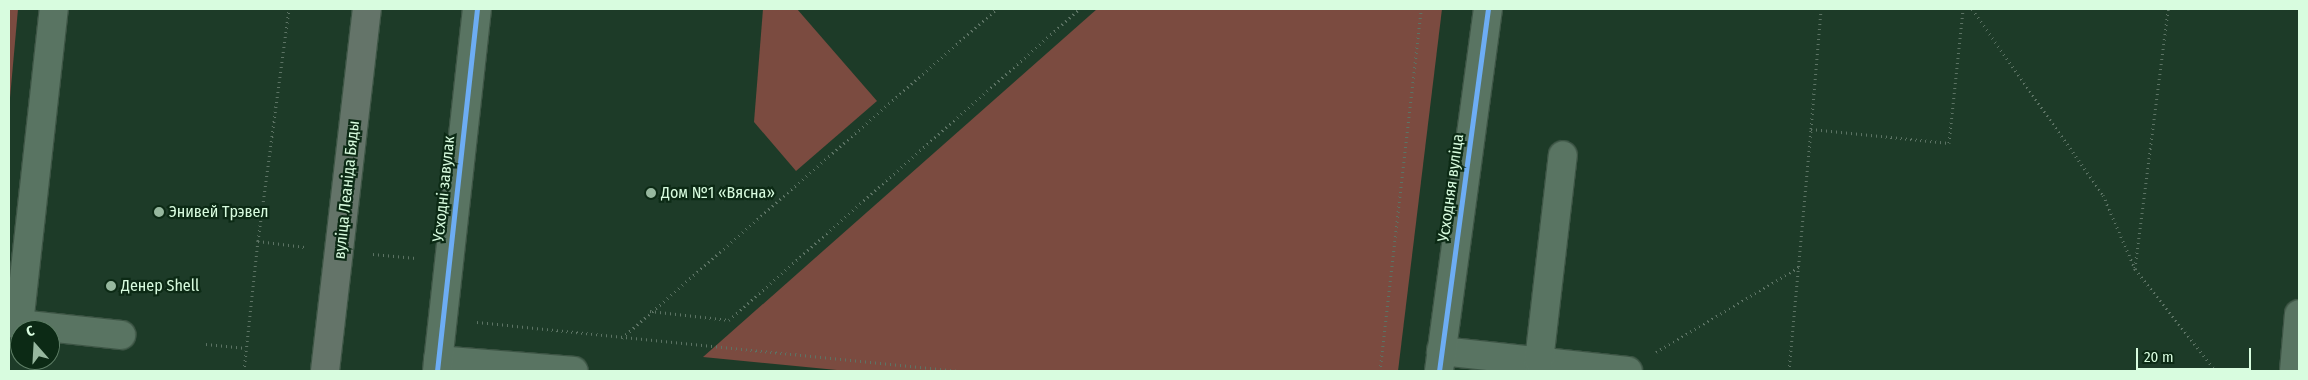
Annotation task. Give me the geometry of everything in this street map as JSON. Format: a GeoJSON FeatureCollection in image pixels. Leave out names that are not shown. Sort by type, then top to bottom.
{"type":"FeatureCollection","features":[{"type":"Feature","properties":{"kind":"main road","name":"вуліца Леаніда Бяды"},"geometry":{"type":"LineString","coordinates":[[326,371],[367,9]]}},
{"type":"Feature","properties":{"kind":"street"},"geometry":{"type":"LineString","coordinates":[[15,320],[54,9]]}},
{"type":"Feature","properties":{"kind":"street","name":"Усходні завулак"},"geometry":{"type":"LineString","coordinates":[[437,365],[477,9]]}},
{"type":"Feature","properties":{"kind":"street","name":"Усходняя вуліца"},"geometry":{"type":"LineString","coordinates":[[1440,361],[1488,9]]}},
{"type":"Feature","properties":{"kind":"street"},"geometry":{"type":"LineString","coordinates":[[1539,361],[1563,155]]}},
{"type":"Feature","properties":{"kind":"street"},"geometry":{"type":"LineString","coordinates":[[2294,371],[2299,314]]}},
{"type":"Feature","properties":{"kind":"street"},"geometry":{"type":"LineString","coordinates":[[60,329],[121,335]]}},
{"type":"Feature","properties":{"kind":"street"},"geometry":{"type":"LineString","coordinates":[[1440,361],[1539,361],[1627,370]]}},
{"type":"Feature","properties":{"kind":"street"},"geometry":{"type":"LineString","coordinates":[[437,365],[574,371]]}},
{"type":"Feature","properties":{"kind":"path"},"geometry":{"type":"LineString","coordinates":[[244,371],[289,9]]}},
{"type":"Feature","properties":{"kind":"path"},"geometry":{"type":"LineString","coordinates":[[621,338],[996,9]]}},
{"type":"Feature","properties":{"kind":"path"},"geometry":{"type":"LineString","coordinates":[[650,311],[729,320],[1079,9]]}},
{"type":"Feature","properties":{"kind":"path"},"geometry":{"type":"LineString","coordinates":[[1380,371],[1421,9]]}},
{"type":"Feature","properties":{"kind":"path"},"geometry":{"type":"LineString","coordinates":[[1790,371],[1820,9]]}},
{"type":"Feature","properties":{"kind":"path"},"geometry":{"type":"LineString","coordinates":[[1811,129],[1949,143],[1963,9]]}},
{"type":"Feature","properties":{"kind":"path"},"geometry":{"type":"LineString","coordinates":[[1972,9],[2103,196],[2135,269],[2216,371]]}},
{"type":"Feature","properties":{"kind":"path"},"geometry":{"type":"LineString","coordinates":[[2135,269],[2168,9]]}},
{"type":"Feature","properties":{"kind":"path"},"geometry":{"type":"LineString","coordinates":[[1627,370],[1800,267]]}},
{"type":"Feature","properties":{"kind":"path"},"geometry":{"type":"LineString","coordinates":[[442,318],[621,338],[957,371]]}},
{"type":"Feature","properties":{"kind":"path"},"geometry":{"type":"LineString","coordinates":[[206,344],[246,348]]}},
{"type":"Feature","properties":{"kind":"shaded area"},"geometry":{"type":"Polygon","coordinates":[[[9,9],[18,9],[9,109],[9,9]]]}},
{"type":"Feature","properties":{"kind":"shaded area"},"geometry":{"type":"Polygon","coordinates":[[[763,9],[797,9],[877,101],[796,171],[754,122],[763,9]]]}},
{"type":"Feature","properties":{"kind":"shaded area"},"geometry":{"type":"Polygon","coordinates":[[[1097,9],[1442,9],[1398,371],[847,371],[703,357],[1097,9]]]}},
{"type":"Feature","properties":{"kind":"cycle path"},"geometry":{"type":"LineString","coordinates":[[437,371],[477,9]]}},
{"type":"Feature","properties":{"kind":"cycle path"},"geometry":{"type":"LineString","coordinates":[[1439,371],[1488,9]]}},
{"type":"Feature","properties":{"kind":"place","name":"Дом №1 «Вясна»"},"geometry":{"type":"Point","coordinates":[651,193]}},
{"type":"Feature","properties":{"kind":"place","name":"Энивей Трэвел"},"geometry":{"type":"Point","coordinates":[159,212]}},
{"type":"Feature","properties":{"kind":"place","name":"Денер Shell"},"geometry":{"type":"Point","coordinates":[111,286]}}]}
